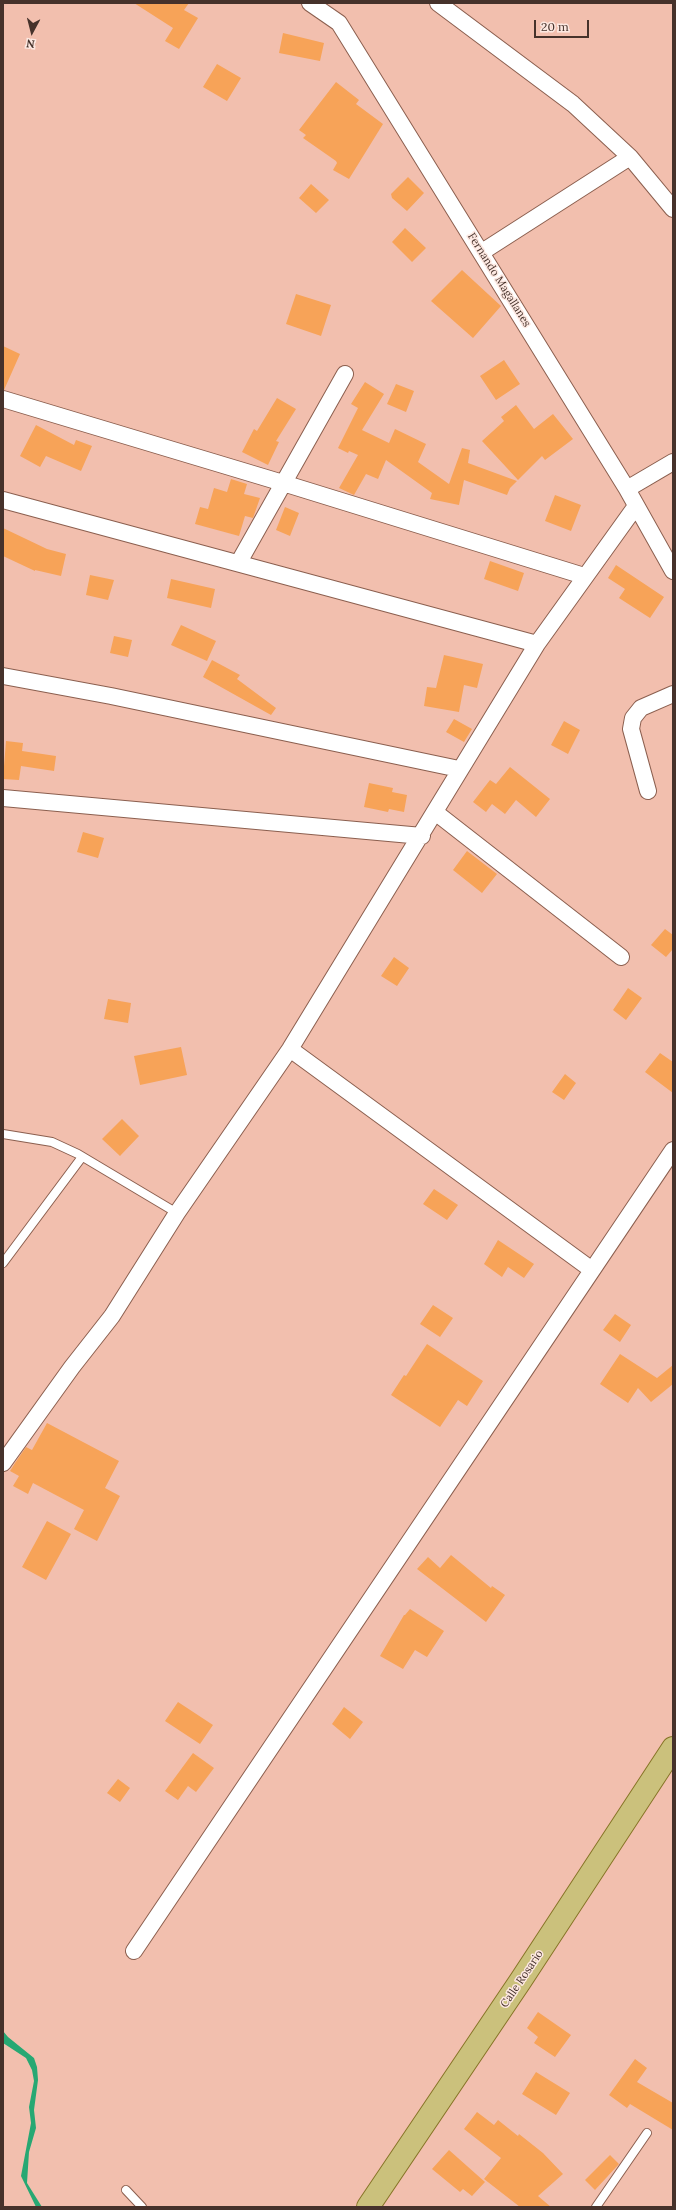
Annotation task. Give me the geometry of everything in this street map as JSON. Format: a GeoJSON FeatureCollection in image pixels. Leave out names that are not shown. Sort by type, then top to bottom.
{"type":"FeatureCollection","features":[{"type":"Feature","properties":{"kind":"main road","name":"Calle Rosario"},"geometry":{"type":"LineString","coordinates":[[368,2207],[525,1974],[673,1748]]}},
{"type":"Feature","properties":{"kind":"street"},"geometry":{"type":"LineString","coordinates":[[438,3],[574,104],[630,157],[673,209]]}},
{"type":"Feature","properties":{"kind":"street","name":"Fernando Magallanes"},"geometry":{"type":"LineString","coordinates":[[315,4],[340,23],[482,252],[626,489],[673,571]]}},
{"type":"Feature","properties":{"kind":"street"},"geometry":{"type":"LineString","coordinates":[[482,252],[630,157]]}},
{"type":"Feature","properties":{"kind":"street"},"geometry":{"type":"LineString","coordinates":[[239,562],[345,374]]}},
{"type":"Feature","properties":{"kind":"street"},"geometry":{"type":"LineString","coordinates":[[3,399],[283,483],[584,576]]}},
{"type":"Feature","properties":{"kind":"street"},"geometry":{"type":"LineString","coordinates":[[626,489],[673,462]]}},
{"type":"Feature","properties":{"kind":"street"},"geometry":{"type":"LineString","coordinates":[[3,500],[239,562],[537,644]]}},
{"type":"Feature","properties":{"kind":"street"},"geometry":{"type":"LineString","coordinates":[[3,1463],[72,1367],[112,1316],[177,1213],[290,1049],[422,836],[459,769],[537,644],[584,576],[636,506]]}},
{"type":"Feature","properties":{"kind":"street"},"geometry":{"type":"LineString","coordinates":[[3,676],[111,696],[459,769]]}},
{"type":"Feature","properties":{"kind":"street"},"geometry":{"type":"LineString","coordinates":[[648,791],[631,729],[633,718],[641,708],[673,694]]}},
{"type":"Feature","properties":{"kind":"street"},"geometry":{"type":"LineString","coordinates":[[3,798],[196,817],[422,836]]}},
{"type":"Feature","properties":{"kind":"street"},"geometry":{"type":"LineString","coordinates":[[435,812],[621,957]]}},
{"type":"Feature","properties":{"kind":"street"},"geometry":{"type":"LineString","coordinates":[[290,1049],[592,1270]]}},
{"type":"Feature","properties":{"kind":"street"},"geometry":{"type":"LineString","coordinates":[[134,1951],[673,1150]]}},
{"type":"Feature","properties":{"kind":"lane"},"geometry":{"type":"LineString","coordinates":[[3,1134],[52,1142],[82,1157],[177,1213]]}},
{"type":"Feature","properties":{"kind":"lane"},"geometry":{"type":"LineString","coordinates":[[3,1263],[82,1157]]}},
{"type":"Feature","properties":{"kind":"lane"},"geometry":{"type":"LineString","coordinates":[[596,2207],[647,2133]]}},
{"type":"Feature","properties":{"kind":"lane"},"geometry":{"type":"LineString","coordinates":[[126,2190],[142,2207]]}},
{"type":"Feature","properties":{"kind":"shaded area"},"geometry":{"type":"Polygon","coordinates":[[[3,2031],[8,2037],[34,2058],[37,2067],[38,2080],[34,2110],[36,2128],[29,2152],[27,2183],[42,2207],[36,2207],[21,2176],[31,2123],[29,2107],[34,2081],[32,2070],[26,2058],[3,2043],[3,2031]]]}},
{"type":"Feature","properties":{"kind":"building"},"geometry":{"type":"Polygon","coordinates":[[[134,3],[189,3],[184,10],[198,18],[179,49],[165,41],[173,28],[134,3]]]}},
{"type":"Feature","properties":{"kind":"building"},"geometry":{"type":"Polygon","coordinates":[[[283,33],[324,43],[320,61],[279,53],[283,33]]]}},
{"type":"Feature","properties":{"kind":"building"},"geometry":{"type":"Polygon","coordinates":[[[217,64],[241,78],[227,101],[203,87],[217,64]]]}},
{"type":"Feature","properties":{"kind":"building"},"geometry":{"type":"Polygon","coordinates":[[[336,82],[359,100],[356,104],[383,124],[349,179],[333,170],[337,163],[336,161],[303,138],[306,135],[299,130],[336,82]]]}},
{"type":"Feature","properties":{"kind":"building"},"geometry":{"type":"Polygon","coordinates":[[[408,177],[424,193],[407,211],[392,198],[391,194],[408,177]]]}},
{"type":"Feature","properties":{"kind":"building"},"geometry":{"type":"Polygon","coordinates":[[[311,184],[329,200],[316,213],[299,198],[311,184]]]}},
{"type":"Feature","properties":{"kind":"building"},"geometry":{"type":"Polygon","coordinates":[[[405,228],[426,248],[412,262],[392,242],[405,228]]]}},
{"type":"Feature","properties":{"kind":"building"},"geometry":{"type":"Polygon","coordinates":[[[462,270],[501,306],[473,338],[431,301],[462,270]]]}},
{"type":"Feature","properties":{"kind":"building"},"geometry":{"type":"Polygon","coordinates":[[[296,294],[331,305],[321,336],[286,324],[296,294]]]}},
{"type":"Feature","properties":{"kind":"building"},"geometry":{"type":"Polygon","coordinates":[[[3,346],[20,354],[4,390],[3,390],[3,346]]]}},
{"type":"Feature","properties":{"kind":"building"},"geometry":{"type":"Polygon","coordinates":[[[504,360],[520,384],[496,400],[480,376],[504,360]]]}},
{"type":"Feature","properties":{"kind":"building"},"geometry":{"type":"Polygon","coordinates":[[[365,382],[384,394],[362,430],[389,443],[395,429],[426,444],[418,462],[449,484],[462,448],[470,450],[468,463],[517,481],[510,488],[507,495],[464,480],[459,505],[430,499],[432,493],[386,460],[378,479],[366,474],[354,495],[339,488],[358,455],[349,451],[348,453],[338,448],[358,408],[351,404],[365,382]]]}},
{"type":"Feature","properties":{"kind":"building"},"geometry":{"type":"Polygon","coordinates":[[[396,384],[414,391],[406,412],[387,404],[396,384]]]}},
{"type":"Feature","properties":{"kind":"building"},"geometry":{"type":"Polygon","coordinates":[[[277,398],[296,409],[276,441],[279,442],[268,465],[242,452],[254,429],[257,431],[277,398]]]}},
{"type":"Feature","properties":{"kind":"building"},"geometry":{"type":"Polygon","coordinates":[[[516,405],[534,429],[553,414],[573,439],[545,460],[542,456],[518,480],[482,441],[504,421],[501,417],[516,405]]]}},
{"type":"Feature","properties":{"kind":"building"},"geometry":{"type":"Polygon","coordinates":[[[36,425],[74,445],[76,440],[92,446],[81,471],[46,456],[40,467],[20,456],[36,425]]]}},
{"type":"Feature","properties":{"kind":"building"},"geometry":{"type":"Polygon","coordinates":[[[231,479],[247,484],[244,494],[260,498],[253,518],[245,516],[239,536],[195,524],[200,507],[208,509],[214,488],[227,492],[231,479]]]}},
{"type":"Feature","properties":{"kind":"building"},"geometry":{"type":"Polygon","coordinates":[[[555,495],[581,505],[571,531],[545,521],[555,495]]]}},
{"type":"Feature","properties":{"kind":"building"},"geometry":{"type":"Polygon","coordinates":[[[285,507],[299,513],[290,536],[276,530],[285,507]]]}},
{"type":"Feature","properties":{"kind":"building"},"geometry":{"type":"Polygon","coordinates":[[[3,528],[47,549],[66,554],[61,576],[35,571],[3,556],[3,528]]]}},
{"type":"Feature","properties":{"kind":"building"},"geometry":{"type":"Polygon","coordinates":[[[490,561],[524,573],[518,591],[484,579],[490,561]]]}},
{"type":"Feature","properties":{"kind":"building"},"geometry":{"type":"Polygon","coordinates":[[[616,565],[664,597],[650,618],[619,598],[625,589],[608,578],[616,565]]]}},
{"type":"Feature","properties":{"kind":"building"},"geometry":{"type":"Polygon","coordinates":[[[90,575],[114,580],[108,600],[86,595],[90,575]]]}},
{"type":"Feature","properties":{"kind":"building"},"geometry":{"type":"Polygon","coordinates":[[[171,579],[215,589],[211,608],[167,598],[171,579]]]}},
{"type":"Feature","properties":{"kind":"building"},"geometry":{"type":"Polygon","coordinates":[[[181,625],[216,641],[207,661],[171,645],[181,625]]]}},
{"type":"Feature","properties":{"kind":"building"},"geometry":{"type":"Polygon","coordinates":[[[114,636],[132,640],[128,657],[110,653],[114,636]]]}},
{"type":"Feature","properties":{"kind":"building"},"geometry":{"type":"Polygon","coordinates":[[[444,655],[483,664],[477,688],[464,685],[459,712],[424,706],[427,687],[436,688],[444,655]]]}},
{"type":"Feature","properties":{"kind":"building"},"geometry":{"type":"Polygon","coordinates":[[[212,660],[240,675],[237,679],[276,708],[271,715],[203,677],[212,660]]]}},
{"type":"Feature","properties":{"kind":"building"},"geometry":{"type":"Polygon","coordinates":[[[454,719],[472,729],[464,742],[446,732],[454,719]]]}},
{"type":"Feature","properties":{"kind":"building"},"geometry":{"type":"Polygon","coordinates":[[[564,721],[580,730],[568,754],[551,745],[564,721]]]}},
{"type":"Feature","properties":{"kind":"building"},"geometry":{"type":"Polygon","coordinates":[[[6,741],[23,743],[22,751],[56,756],[54,771],[21,766],[19,780],[3,779],[6,741]]]}},
{"type":"Feature","properties":{"kind":"building"},"geometry":{"type":"Polygon","coordinates":[[[510,767],[550,799],[536,817],[516,800],[505,814],[492,804],[486,812],[473,802],[490,780],[496,784],[510,767]]]}},
{"type":"Feature","properties":{"kind":"building"},"geometry":{"type":"Polygon","coordinates":[[[369,783],[393,788],[392,792],[407,795],[404,812],[389,809],[388,812],[364,807],[369,783]]]}},
{"type":"Feature","properties":{"kind":"building"},"geometry":{"type":"Polygon","coordinates":[[[83,832],[104,838],[98,858],[77,852],[83,832]]]}},
{"type":"Feature","properties":{"kind":"building"},"geometry":{"type":"Polygon","coordinates":[[[467,851],[497,874],[482,893],[453,870],[467,851]]]}},
{"type":"Feature","properties":{"kind":"building"},"geometry":{"type":"Polygon","coordinates":[[[665,929],[673,935],[673,949],[666,957],[651,945],[665,929]]]}},
{"type":"Feature","properties":{"kind":"building"},"geometry":{"type":"Polygon","coordinates":[[[394,957],[409,968],[397,986],[381,976],[394,957]]]}},
{"type":"Feature","properties":{"kind":"building"},"geometry":{"type":"Polygon","coordinates":[[[628,988],[642,998],[626,1020],[613,1010],[628,988]]]}},
{"type":"Feature","properties":{"kind":"building"},"geometry":{"type":"Polygon","coordinates":[[[108,999],[131,1003],[128,1023],[104,1019],[108,999]]]}},
{"type":"Feature","properties":{"kind":"building"},"geometry":{"type":"Polygon","coordinates":[[[181,1047],[187,1075],[140,1085],[134,1056],[181,1047]]]}},
{"type":"Feature","properties":{"kind":"building"},"geometry":{"type":"Polygon","coordinates":[[[660,1053],[673,1062],[673,1093],[645,1072],[660,1053]]]}},
{"type":"Feature","properties":{"kind":"building"},"geometry":{"type":"Polygon","coordinates":[[[565,1074],[576,1083],[564,1100],[552,1092],[565,1074]]]}},
{"type":"Feature","properties":{"kind":"building"},"geometry":{"type":"Polygon","coordinates":[[[122,1119],[139,1136],[120,1156],[102,1139],[122,1119]]]}},
{"type":"Feature","properties":{"kind":"building"},"geometry":{"type":"Polygon","coordinates":[[[434,1189],[458,1205],[447,1220],[423,1204],[434,1189]]]}},
{"type":"Feature","properties":{"kind":"building"},"geometry":{"type":"Polygon","coordinates":[[[498,1240],[534,1264],[524,1278],[508,1267],[502,1277],[484,1264],[498,1240]]]}},
{"type":"Feature","properties":{"kind":"building"},"geometry":{"type":"Polygon","coordinates":[[[433,1305],[453,1318],[440,1337],[420,1324],[433,1305]]]}},
{"type":"Feature","properties":{"kind":"building"},"geometry":{"type":"Polygon","coordinates":[[[615,1314],[631,1325],[620,1342],[603,1330],[615,1314]]]}},
{"type":"Feature","properties":{"kind":"building"},"geometry":{"type":"Polygon","coordinates":[[[427,1344],[483,1381],[467,1406],[458,1400],[440,1427],[391,1395],[404,1375],[406,1376],[427,1344]]]}},
{"type":"Feature","properties":{"kind":"building"},"geometry":{"type":"Polygon","coordinates":[[[620,1354],[657,1378],[673,1365],[673,1384],[651,1402],[638,1388],[628,1403],[600,1384],[620,1354]]]}},
{"type":"Feature","properties":{"kind":"building"},"geometry":{"type":"Polygon","coordinates":[[[47,1423],[119,1461],[105,1488],[120,1496],[97,1541],[74,1529],[84,1510],[33,1483],[28,1494],[13,1486],[19,1476],[10,1471],[26,1447],[32,1450],[47,1423]]]}},
{"type":"Feature","properties":{"kind":"building"},"geometry":{"type":"Polygon","coordinates":[[[47,1521],[71,1534],[46,1580],[22,1567],[47,1521]]]}},
{"type":"Feature","properties":{"kind":"building"},"geometry":{"type":"Polygon","coordinates":[[[451,1555],[491,1588],[492,1586],[505,1595],[486,1622],[417,1569],[428,1557],[440,1568],[451,1555]]]}},
{"type":"Feature","properties":{"kind":"building"},"geometry":{"type":"Polygon","coordinates":[[[410,1609],[444,1631],[427,1657],[415,1650],[403,1669],[380,1656],[404,1615],[410,1609]]]}},
{"type":"Feature","properties":{"kind":"building"},"geometry":{"type":"Polygon","coordinates":[[[178,1702],[213,1725],[200,1744],[165,1721],[178,1702]]]}},
{"type":"Feature","properties":{"kind":"building"},"geometry":{"type":"Polygon","coordinates":[[[344,1707],[363,1722],[350,1739],[332,1724],[344,1707]]]}},
{"type":"Feature","properties":{"kind":"building"},"geometry":{"type":"Polygon","coordinates":[[[193,1753],[214,1768],[196,1792],[188,1786],[178,1800],[165,1791],[193,1753]]]}},
{"type":"Feature","properties":{"kind":"building"},"geometry":{"type":"Polygon","coordinates":[[[118,1779],[130,1788],[120,1802],[107,1793],[118,1779]]]}},
{"type":"Feature","properties":{"kind":"building"},"geometry":{"type":"Polygon","coordinates":[[[538,2012],[571,2035],[555,2057],[534,2043],[538,2037],[527,2028],[538,2012]]]}},
{"type":"Feature","properties":{"kind":"building"},"geometry":{"type":"Polygon","coordinates":[[[635,2059],[647,2068],[637,2082],[673,2103],[673,2130],[630,2104],[627,2108],[609,2095],[635,2059]]]}},
{"type":"Feature","properties":{"kind":"building"},"geometry":{"type":"Polygon","coordinates":[[[536,2072],[570,2093],[556,2115],[522,2094],[536,2072]]]}},
{"type":"Feature","properties":{"kind":"building"},"geometry":{"type":"Polygon","coordinates":[[[477,2112],[494,2125],[498,2120],[518,2136],[519,2134],[543,2153],[563,2174],[538,2196],[551,2207],[520,2207],[484,2179],[501,2158],[464,2129],[477,2112]]]}},
{"type":"Feature","properties":{"kind":"building"},"geometry":{"type":"Polygon","coordinates":[[[449,2150],[485,2182],[472,2196],[463,2189],[460,2192],[432,2169],[449,2150]]]}},
{"type":"Feature","properties":{"kind":"building"},"geometry":{"type":"Polygon","coordinates":[[[610,2155],[619,2164],[595,2190],[585,2180],[610,2155]]]}}]}
